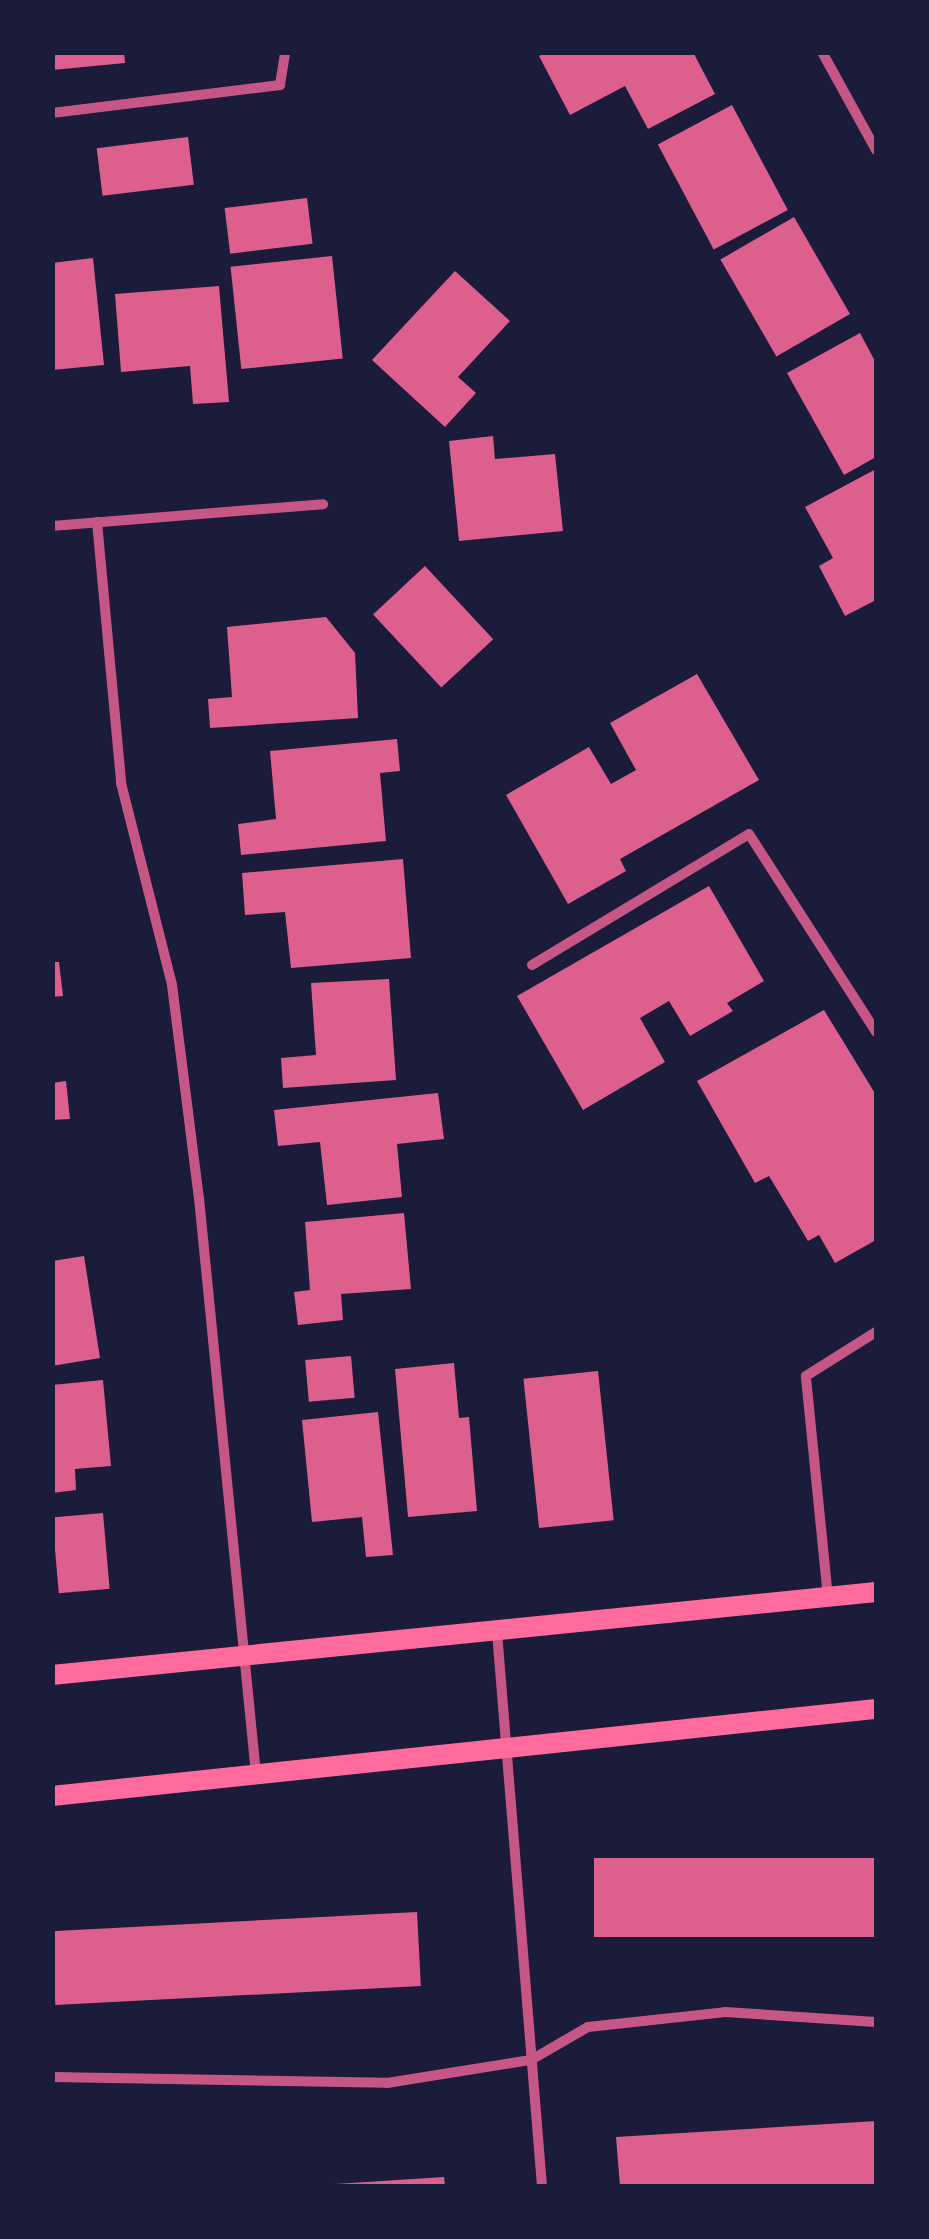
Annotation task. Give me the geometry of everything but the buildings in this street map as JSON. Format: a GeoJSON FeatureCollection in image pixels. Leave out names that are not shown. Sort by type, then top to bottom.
{"type":"FeatureCollection","features":[{"type":"Feature","properties":{"kind":"main road"},"geometry":{"type":"LineString","coordinates":[[52,1675],[876,1592]]}},
{"type":"Feature","properties":{"kind":"main road"},"geometry":{"type":"LineString","coordinates":[[52,1796],[876,1710]]}},
{"type":"Feature","properties":{"kind":"street"},"geometry":{"type":"LineString","coordinates":[[52,113],[280,85],[285,52]]}},
{"type":"Feature","properties":{"kind":"street"},"geometry":{"type":"LineString","coordinates":[[822,52],[876,150]]}},
{"type":"Feature","properties":{"kind":"street"},"geometry":{"type":"LineString","coordinates":[[52,526],[323,504]]}},
{"type":"Feature","properties":{"kind":"street"},"geometry":{"type":"LineString","coordinates":[[97,522],[122,783],[174,1004],[256,1775]]}},
{"type":"Feature","properties":{"kind":"street"},"geometry":{"type":"LineString","coordinates":[[532,965],[748,834],[876,1032]]}},
{"type":"Feature","properties":{"kind":"street"},"geometry":{"type":"LineString","coordinates":[[828,1598],[806,1376],[876,1332]]}},
{"type":"Feature","properties":{"kind":"street"},"geometry":{"type":"LineString","coordinates":[[497,1632],[542,2186]]}},
{"type":"Feature","properties":{"kind":"street"},"geometry":{"type":"LineString","coordinates":[[52,2077],[387,2083],[531,2060],[588,2028],[725,2012],[876,2022]]}}]}
